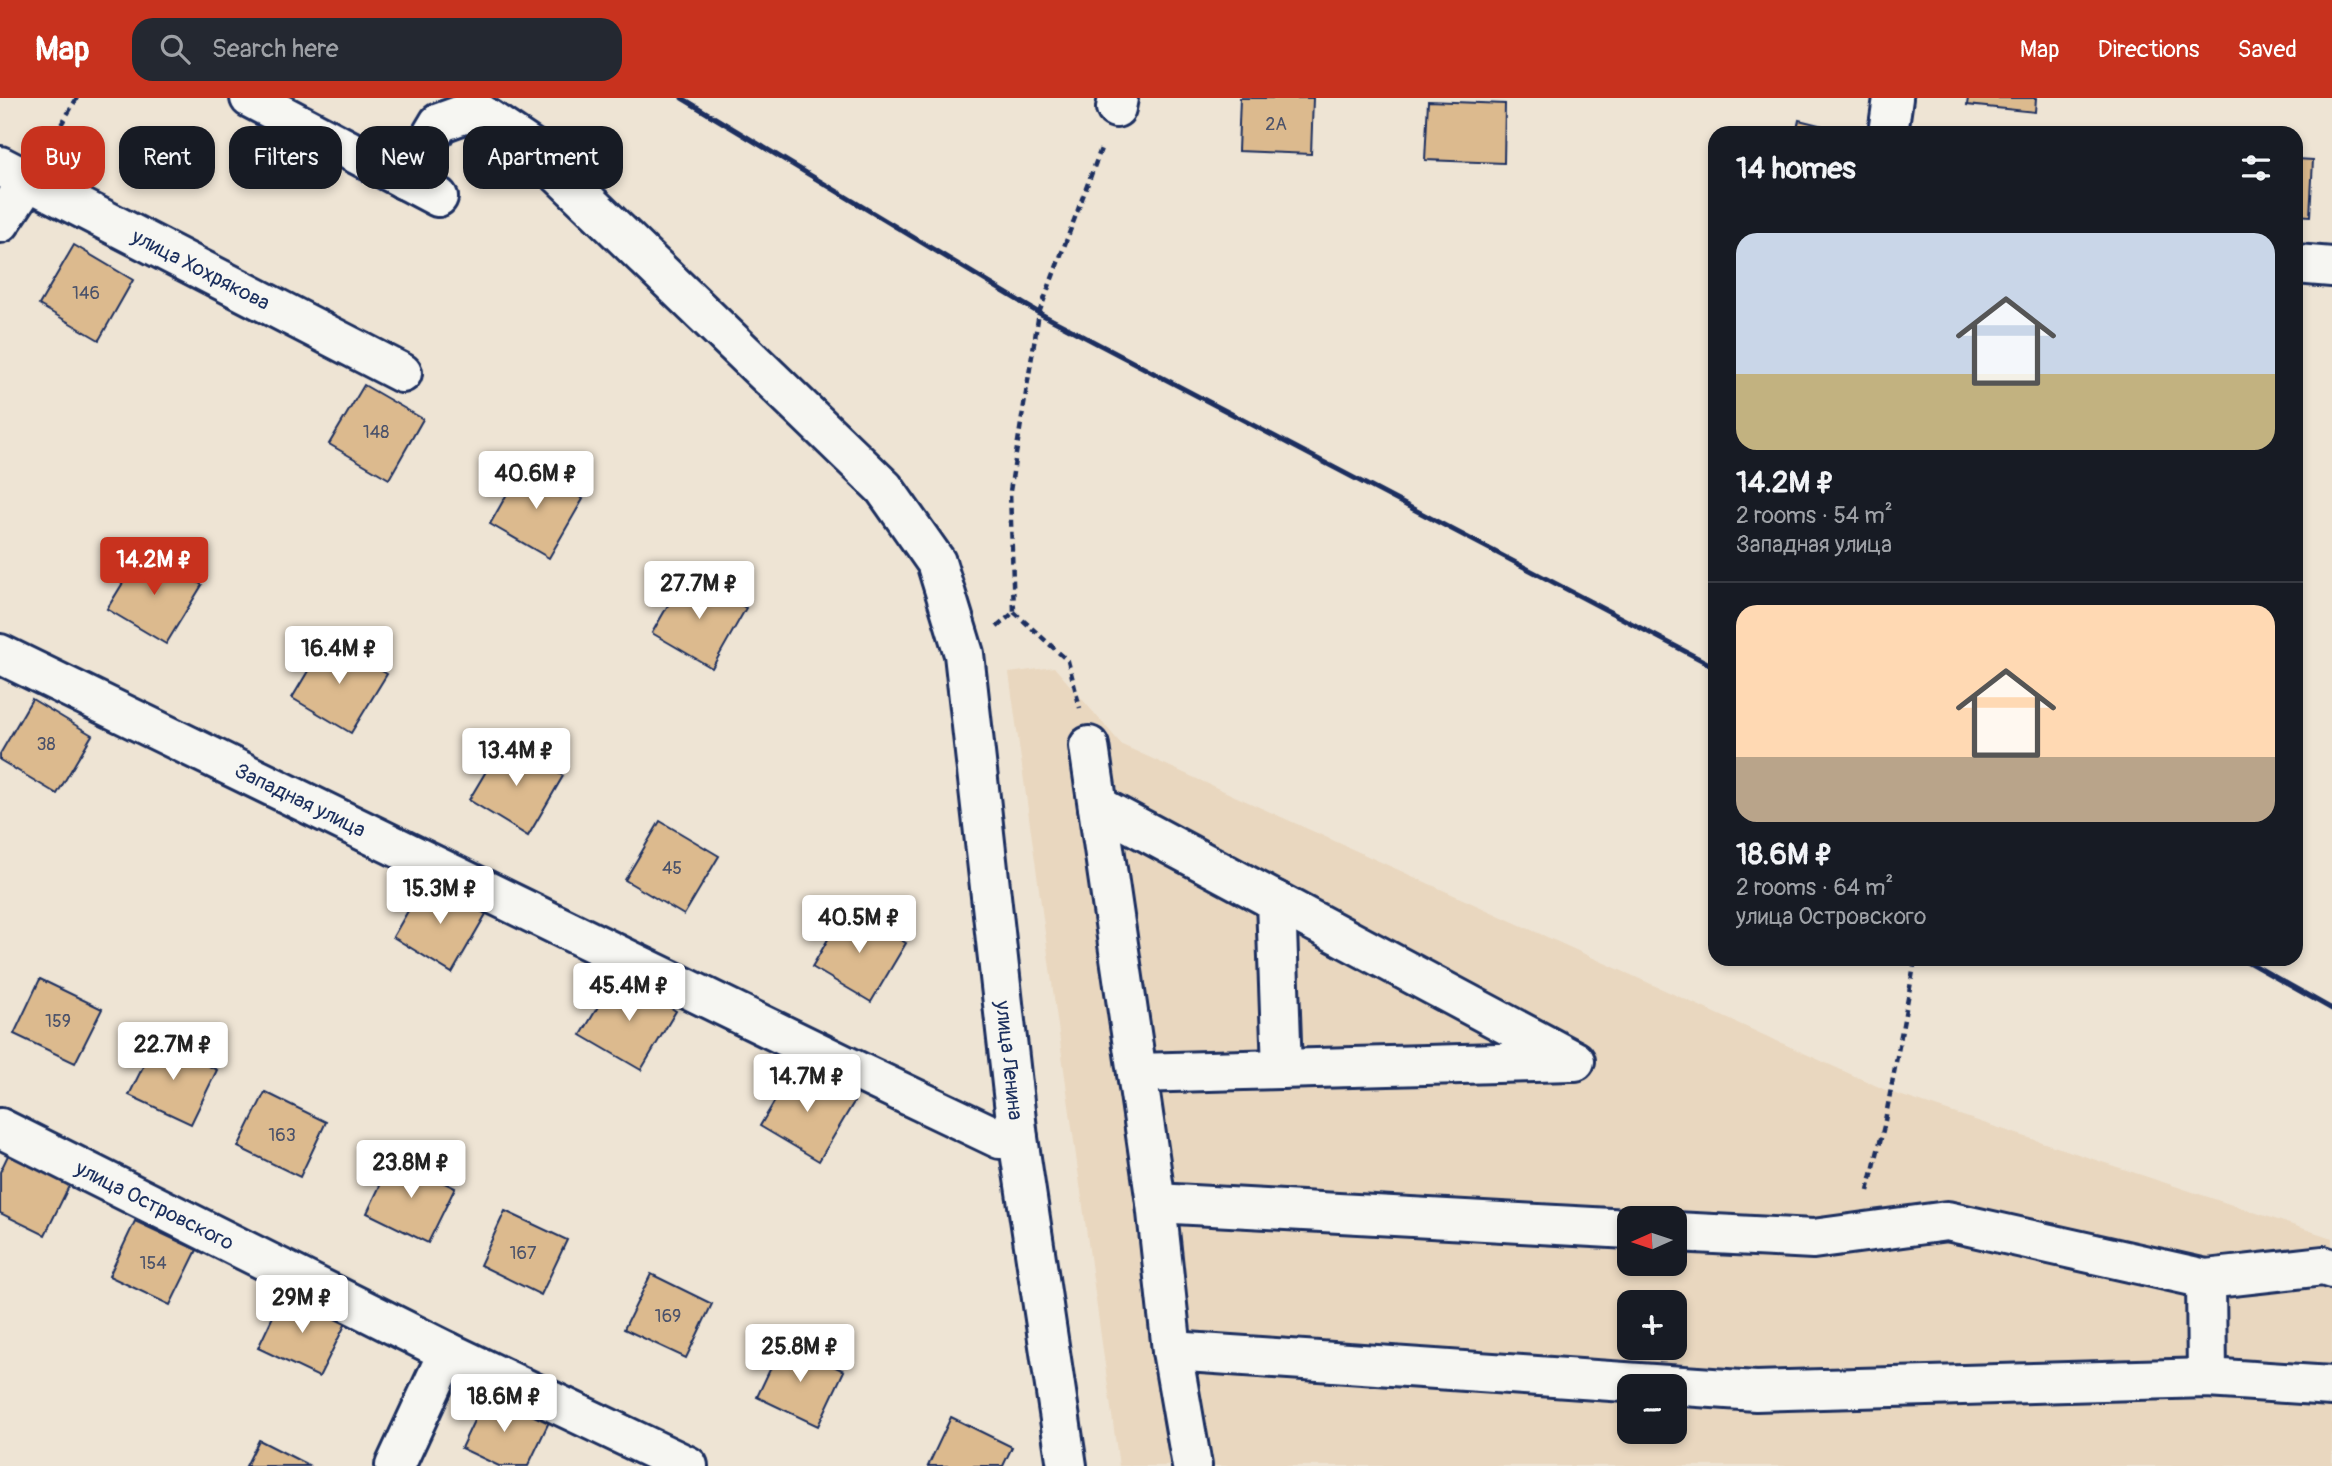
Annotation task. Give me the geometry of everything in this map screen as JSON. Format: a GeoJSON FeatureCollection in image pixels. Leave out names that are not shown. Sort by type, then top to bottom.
{"type":"FeatureCollection","features":[{"type":"Feature","properties":{"kind":"street","name":"улица Ленина"},"geometry":{"type":"LineString","coordinates":[[250,98],[421,188],[439,123],[475,110],[533,149],[884,488],[936,562],[964,654],[1018,1139],[1067,1466]]}},
{"type":"Feature","properties":{"kind":"street"},"geometry":{"type":"LineString","coordinates":[[1889,126],[1893,98]]}},
{"type":"Feature","properties":{"kind":"street"},"geometry":{"type":"LineString","coordinates":[[0,223],[14,173]]}},
{"type":"Feature","properties":{"kind":"street","name":"улица Хохрякова"},"geometry":{"type":"LineString","coordinates":[[14,173],[402,373]]}},
{"type":"Feature","properties":{"kind":"street"},"geometry":{"type":"LineString","coordinates":[[2303,265],[2332,267]]}},
{"type":"Feature","properties":{"kind":"street","name":"Западная улица"},"geometry":{"type":"LineString","coordinates":[[0,654],[1000,1139],[1018,1139]]}},
{"type":"Feature","properties":{"kind":"street"},"geometry":{"type":"LineString","coordinates":[[1089,746],[1156,1203],[1172,1351],[1192,1466]]}},
{"type":"Feature","properties":{"kind":"street"},"geometry":{"type":"LineString","coordinates":[[1098,806],[1574,1061],[1137,1073]]}},
{"type":"Feature","properties":{"kind":"street"},"geometry":{"type":"LineString","coordinates":[[1276,901],[1282,1069]]}},
{"type":"Feature","properties":{"kind":"street","name":"улица Островского"},"geometry":{"type":"LineString","coordinates":[[0,1128],[448,1352],[688,1466]]}},
{"type":"Feature","properties":{"kind":"street"},"geometry":{"type":"LineString","coordinates":[[1156,1203],[1617,1228]]}},
{"type":"Feature","properties":{"kind":"street"},"geometry":{"type":"LineString","coordinates":[[1687,1233],[1813,1239],[1947,1221],[2206,1279],[2323,1266],[2332,1269]]}},
{"type":"Feature","properties":{"kind":"street"},"geometry":{"type":"LineString","coordinates":[[2206,1279],[2207,1378]]}},
{"type":"Feature","properties":{"kind":"street"},"geometry":{"type":"LineString","coordinates":[[1172,1351],[1756,1391],[2207,1378],[2332,1386]]}},
{"type":"Feature","properties":{"kind":"street"},"geometry":{"type":"LineString","coordinates":[[395,1466],[448,1352]]}},
{"type":"Feature","properties":{"kind":"path"},"geometry":{"type":"LineString","coordinates":[[14,173],[77,98]]}},
{"type":"Feature","properties":{"kind":"path"},"geometry":{"type":"LineString","coordinates":[[1089,746],[1068,661],[1014,612],[1010,491],[1039,313],[1117,103]]}},
{"type":"Feature","properties":{"kind":"path"},"geometry":{"type":"LineString","coordinates":[[964,654],[1014,612]]}},
{"type":"Feature","properties":{"kind":"path"},"geometry":{"type":"LineString","coordinates":[[1857,1233],[1885,1126],[1914,966]]}},
{"type":"Feature","properties":{"kind":"shaded area"},"geometry":{"type":"Polygon","coordinates":[[[1054,667],[1122,745],[1890,1092],[2332,1238],[2332,1466],[1119,1466],[1009,673],[1054,667]]]}},
{"type":"Feature","properties":{"kind":"building"},"geometry":{"type":"Polygon","coordinates":[[[1240,98],[1313,98],[1311,154],[1238,151],[1240,98]]]}},
{"type":"Feature","properties":{"kind":"building"},"geometry":{"type":"Polygon","coordinates":[[[1968,98],[2036,98],[2035,112],[1967,105],[1968,98]]]}},
{"type":"Feature","properties":{"kind":"building"},"geometry":{"type":"Polygon","coordinates":[[[1428,101],[1505,104],[1504,163],[1425,160],[1428,101]]]}},
{"type":"Feature","properties":{"kind":"building"},"geometry":{"type":"Polygon","coordinates":[[[1799,120],[1823,126],[1798,126],[1799,120]]]}},
{"type":"Feature","properties":{"kind":"building"},"geometry":{"type":"Polygon","coordinates":[[[2303,159],[2313,160],[2310,216],[2303,216],[2303,159]]]}},
{"type":"Feature","properties":{"kind":"building"},"geometry":{"type":"Polygon","coordinates":[[[74,245],[133,280],[99,340],[39,305],[74,245]]]}},
{"type":"Feature","properties":{"kind":"building"},"geometry":{"type":"Polygon","coordinates":[[[364,385],[423,419],[389,479],[329,444],[364,385]]]}},
{"type":"Feature","properties":{"kind":"building"},"geometry":{"type":"Polygon","coordinates":[[[524,464],[583,499],[549,558],[490,524],[524,464]]]}},
{"type":"Feature","properties":{"kind":"building"},"geometry":{"type":"Polygon","coordinates":[[[143,550],[202,585],[166,644],[107,609],[143,550]]]}},
{"type":"Feature","properties":{"kind":"building"},"geometry":{"type":"Polygon","coordinates":[[[686,574],[746,608],[712,668],[652,633],[686,574]]]}},
{"type":"Feature","properties":{"kind":"building"},"geometry":{"type":"Polygon","coordinates":[[[327,639],[387,674],[351,733],[292,698],[327,639]]]}},
{"type":"Feature","properties":{"kind":"building"},"geometry":{"type":"Polygon","coordinates":[[[32,699],[92,735],[57,794],[0,760],[0,754],[32,699]]]}},
{"type":"Feature","properties":{"kind":"building"},"geometry":{"type":"Polygon","coordinates":[[[504,741],[563,776],[528,836],[469,800],[504,741]]]}},
{"type":"Feature","properties":{"kind":"building"},"geometry":{"type":"Polygon","coordinates":[[[660,821],[719,856],[684,915],[625,880],[660,821]]]}},
{"type":"Feature","properties":{"kind":"building"},"geometry":{"type":"Polygon","coordinates":[[[427,878],[486,914],[452,973],[393,937],[427,878]]]}},
{"type":"Feature","properties":{"kind":"building"},"geometry":{"type":"Polygon","coordinates":[[[846,908],[906,943],[871,1002],[812,967],[846,908]]]}},
{"type":"Feature","properties":{"kind":"building"},"geometry":{"type":"Polygon","coordinates":[[[617,975],[676,1011],[641,1070],[581,1035],[617,975]]]}},
{"type":"Feature","properties":{"kind":"building"},"geometry":{"type":"Polygon","coordinates":[[[40,979],[102,1009],[75,1063],[14,1034],[40,979]]]}},
{"type":"Feature","properties":{"kind":"building"},"geometry":{"type":"Polygon","coordinates":[[[156,1040],[217,1070],[191,1124],[129,1095],[156,1040]]]}},
{"type":"Feature","properties":{"kind":"building"},"geometry":{"type":"Polygon","coordinates":[[[795,1067],[854,1102],[819,1161],[760,1126],[795,1067]]]}},
{"type":"Feature","properties":{"kind":"building"},"geometry":{"type":"Polygon","coordinates":[[[265,1092],[326,1122],[300,1177],[238,1147],[265,1092]]]}},
{"type":"Feature","properties":{"kind":"building"},"geometry":{"type":"Polygon","coordinates":[[[10,1151],[72,1180],[45,1235],[0,1213],[0,1172],[10,1151]]]}},
{"type":"Feature","properties":{"kind":"building"},"geometry":{"type":"Polygon","coordinates":[[[393,1158],[455,1188],[428,1243],[367,1213],[393,1158]]]}},
{"type":"Feature","properties":{"kind":"building"},"geometry":{"type":"Polygon","coordinates":[[[505,1211],[567,1240],[541,1295],[480,1265],[505,1211]]]}},
{"type":"Feature","properties":{"kind":"building"},"geometry":{"type":"Polygon","coordinates":[[[135,1221],[197,1250],[170,1305],[109,1276],[135,1221]]]}},
{"type":"Feature","properties":{"kind":"building"},"geometry":{"type":"Polygon","coordinates":[[[651,1274],[712,1304],[686,1358],[624,1329],[651,1274]]]}},
{"type":"Feature","properties":{"kind":"building"},"geometry":{"type":"Polygon","coordinates":[[[284,1293],[346,1323],[319,1377],[258,1348],[284,1293]]]}},
{"type":"Feature","properties":{"kind":"building"},"geometry":{"type":"Polygon","coordinates":[[[783,1342],[844,1371],[818,1426],[757,1397],[783,1342]]]}},
{"type":"Feature","properties":{"kind":"building"},"geometry":{"type":"Polygon","coordinates":[[[487,1393],[549,1422],[528,1466],[499,1466],[461,1448],[487,1393]]]}},
{"type":"Feature","properties":{"kind":"building"},"geometry":{"type":"Polygon","coordinates":[[[951,1417],[1012,1447],[1003,1466],[928,1466],[951,1417]]]}},
{"type":"Feature","properties":{"kind":"building"},"geometry":{"type":"Polygon","coordinates":[[[259,1440],[310,1466],[246,1466],[259,1440]]]}},
{"type":"Feature","properties":{"kind":"railway"},"geometry":{"type":"LineString","coordinates":[[682,98],[1039,313],[1708,663]]}},
{"type":"Feature","properties":{"kind":"railway"},"geometry":{"type":"LineString","coordinates":[[2255,966],[2332,1009]]}}]}
